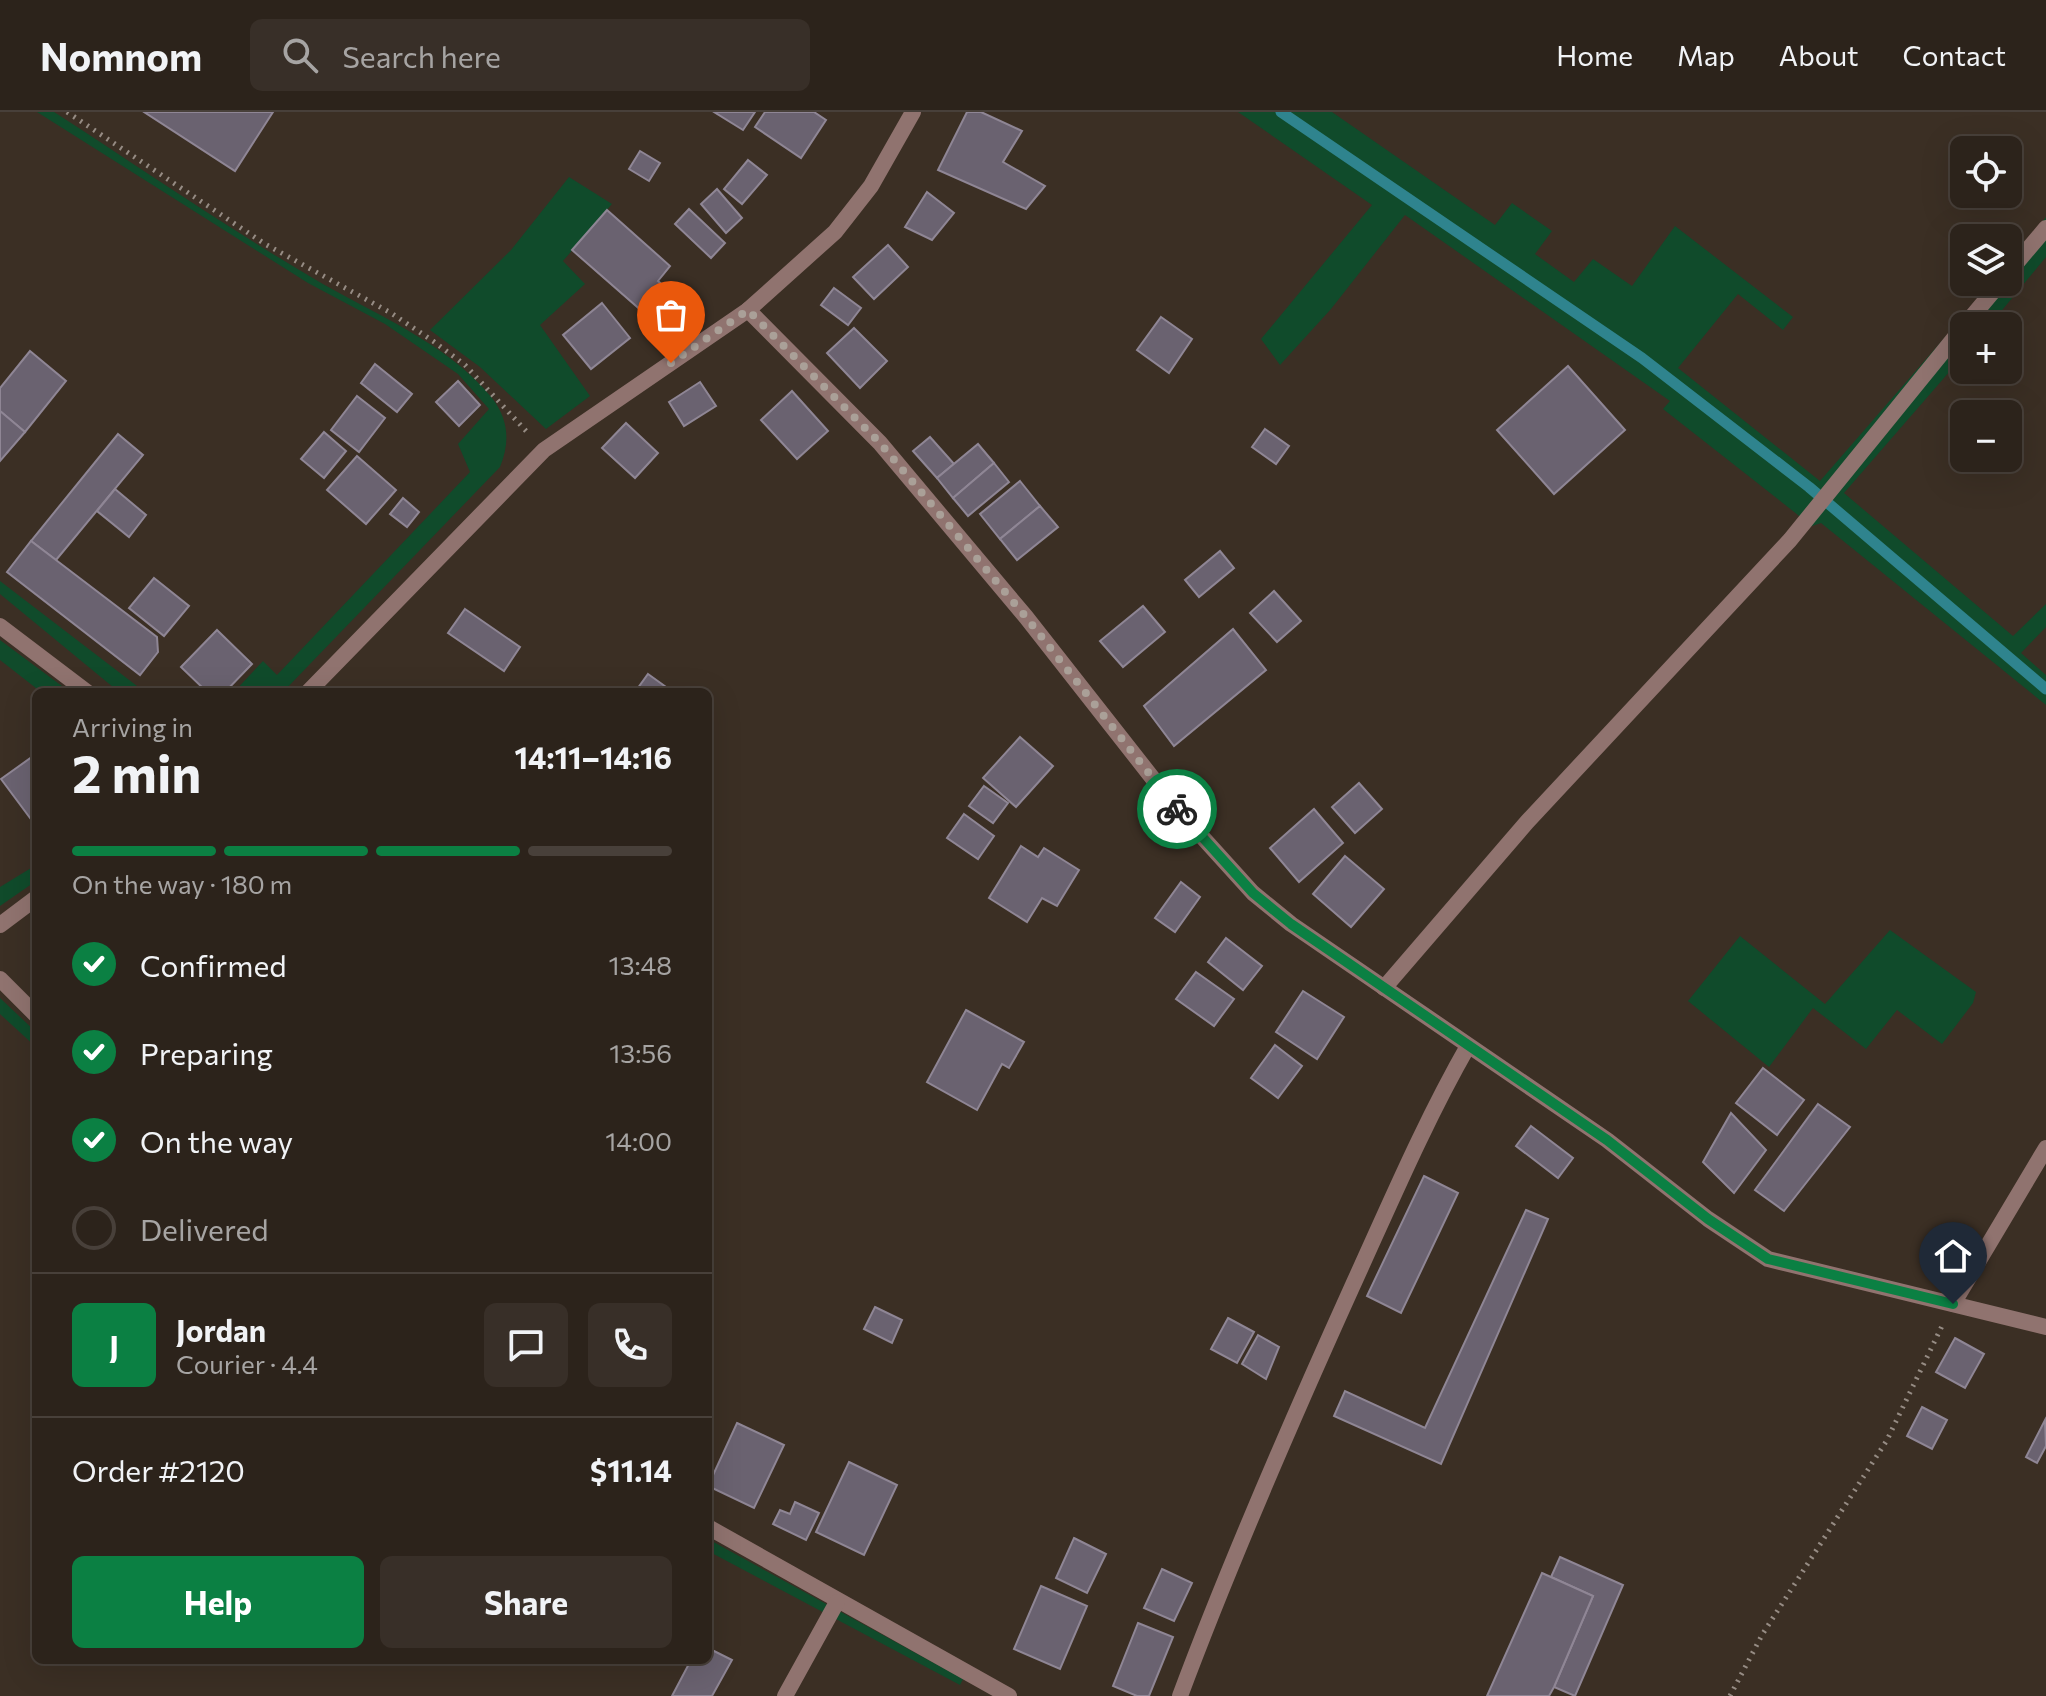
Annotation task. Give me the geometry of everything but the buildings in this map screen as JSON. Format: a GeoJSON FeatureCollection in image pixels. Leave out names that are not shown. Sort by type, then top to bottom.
{"type":"FeatureCollection","features":[{"type":"Feature","properties":{"kind":"street"},"geometry":{"type":"LineString","coordinates":[[312,688],[544,450],[748,310],[835,232],[871,186],[913,112]]}},
{"type":"Feature","properties":{"kind":"street"},"geometry":{"type":"LineString","coordinates":[[2022,256],[2046,228]]}},
{"type":"Feature","properties":{"kind":"street"},"geometry":{"type":"LineString","coordinates":[[1976,312],[1989,296]]}},
{"type":"Feature","properties":{"kind":"street"},"geometry":{"type":"LineString","coordinates":[[748,310],[880,443],[1026,617],[1176,808],[1226,866],[1291,924],[1607,1140],[1708,1219],[1768,1259],[2046,1327]]}},
{"type":"Feature","properties":{"kind":"street"},"geometry":{"type":"LineString","coordinates":[[1384,988],[1527,822],[1790,540],[1950,343]]}},
{"type":"Feature","properties":{"kind":"street"},"geometry":{"type":"LineString","coordinates":[[0,626],[82,688]]}},
{"type":"Feature","properties":{"kind":"street"},"geometry":{"type":"LineString","coordinates":[[0,925],[32,901]]}},
{"type":"Feature","properties":{"kind":"street"},"geometry":{"type":"LineString","coordinates":[[0,979],[32,1011]]}},
{"type":"Feature","properties":{"kind":"street"},"geometry":{"type":"LineString","coordinates":[[1180,1696],[1238,1544],[1317,1364],[1436,1102],[1468,1046]]}},
{"type":"Feature","properties":{"kind":"street"},"geometry":{"type":"LineString","coordinates":[[1953,1304],[2046,1148]]}},
{"type":"Feature","properties":{"kind":"street"},"geometry":{"type":"LineString","coordinates":[[712,1529],[1009,1696]]}},
{"type":"Feature","properties":{"kind":"street"},"geometry":{"type":"LineString","coordinates":[[785,1696],[837,1602]]}},
{"type":"Feature","properties":{"kind":"path"},"geometry":{"type":"LineString","coordinates":[[67,112],[265,244],[391,313],[433,341],[465,365],[544,450]]}},
{"type":"Feature","properties":{"kind":"path"},"geometry":{"type":"LineString","coordinates":[[1730,1696],[1762,1635],[1887,1440],[1953,1304]]}},
{"type":"Feature","properties":{"kind":"green space"},"geometry":{"type":"Polygon","coordinates":[[[37,112],[54,112],[278,257],[431,345],[474,378],[498,406],[505,423],[505,449],[500,467],[287,688],[238,688],[263,661],[277,675],[470,472],[458,444],[489,409],[458,374],[385,324],[308,283],[37,112]]]}},
{"type":"Feature","properties":{"kind":"green space"},"geometry":{"type":"Polygon","coordinates":[[[1238,112],[1332,112],[1495,225],[1512,203],[1552,231],[1535,254],[1574,282],[1593,259],[1632,286],[1675,226],[1793,317],[1783,330],[1738,294],[1678,368],[1820,481],[1950,331],[1950,371],[1844,493],[2013,636],[2046,604],[2046,627],[2021,653],[2046,675],[2046,705],[1821,523],[1812,526],[1663,409],[1670,401],[1405,215],[1331,309],[1280,365],[1261,339],[1372,205],[1238,112]]]}},
{"type":"Feature","properties":{"kind":"green space"},"geometry":{"type":"Polygon","coordinates":[[[569,177],[612,204],[563,261],[585,284],[540,325],[590,396],[546,429],[480,367],[430,330],[511,250],[569,177]]]}},
{"type":"Feature","properties":{"kind":"green space"},"geometry":{"type":"Polygon","coordinates":[[[2046,217],[2046,257],[2022,286],[2022,247],[2046,217]]]}},
{"type":"Feature","properties":{"kind":"green space"},"geometry":{"type":"Polygon","coordinates":[[[1981,296],[2014,296],[2001,312],[1967,312],[1981,296]]]}},
{"type":"Feature","properties":{"kind":"green space"},"geometry":{"type":"Polygon","coordinates":[[[0,581],[140,688],[114,688],[0,594],[0,581]]]}},
{"type":"Feature","properties":{"kind":"green space"},"geometry":{"type":"Polygon","coordinates":[[[0,640],[65,688],[36,688],[0,660],[0,640]]]}},
{"type":"Feature","properties":{"kind":"green space"},"geometry":{"type":"Polygon","coordinates":[[[32,867],[32,884],[0,906],[0,887],[32,867]]]}},
{"type":"Feature","properties":{"kind":"green space"},"geometry":{"type":"Polygon","coordinates":[[[1890,930],[1976,992],[1973,1003],[1942,1044],[1897,1010],[1866,1049],[1813,1008],[1769,1067],[1688,1001],[1740,936],[1825,1004],[1890,930]]]}},
{"type":"Feature","properties":{"kind":"green space"},"geometry":{"type":"Polygon","coordinates":[[[0,998],[32,1028],[32,1043],[0,1014],[0,998]]]}},
{"type":"Feature","properties":{"kind":"green space"},"geometry":{"type":"Polygon","coordinates":[[[712,1541],[963,1679],[960,1685],[712,1553],[712,1541]]]}},
{"type":"Feature","properties":{"kind":"waterway"},"geometry":{"type":"LineString","coordinates":[[1281,112],[1642,358],[1809,487],[2046,689]]}},
{"type":"Feature","properties":{"kind":"way so far"},"geometry":{"type":"LineString","coordinates":[[671,363],[748,310],[880,443],[1026,617],[1177,809]]}},
{"type":"Feature","properties":{"kind":"route"},"geometry":{"type":"LineString","coordinates":[[1177,809],[1226,866],[1291,924],[1607,1140],[1708,1219],[1768,1259],[1953,1304]]}}]}
